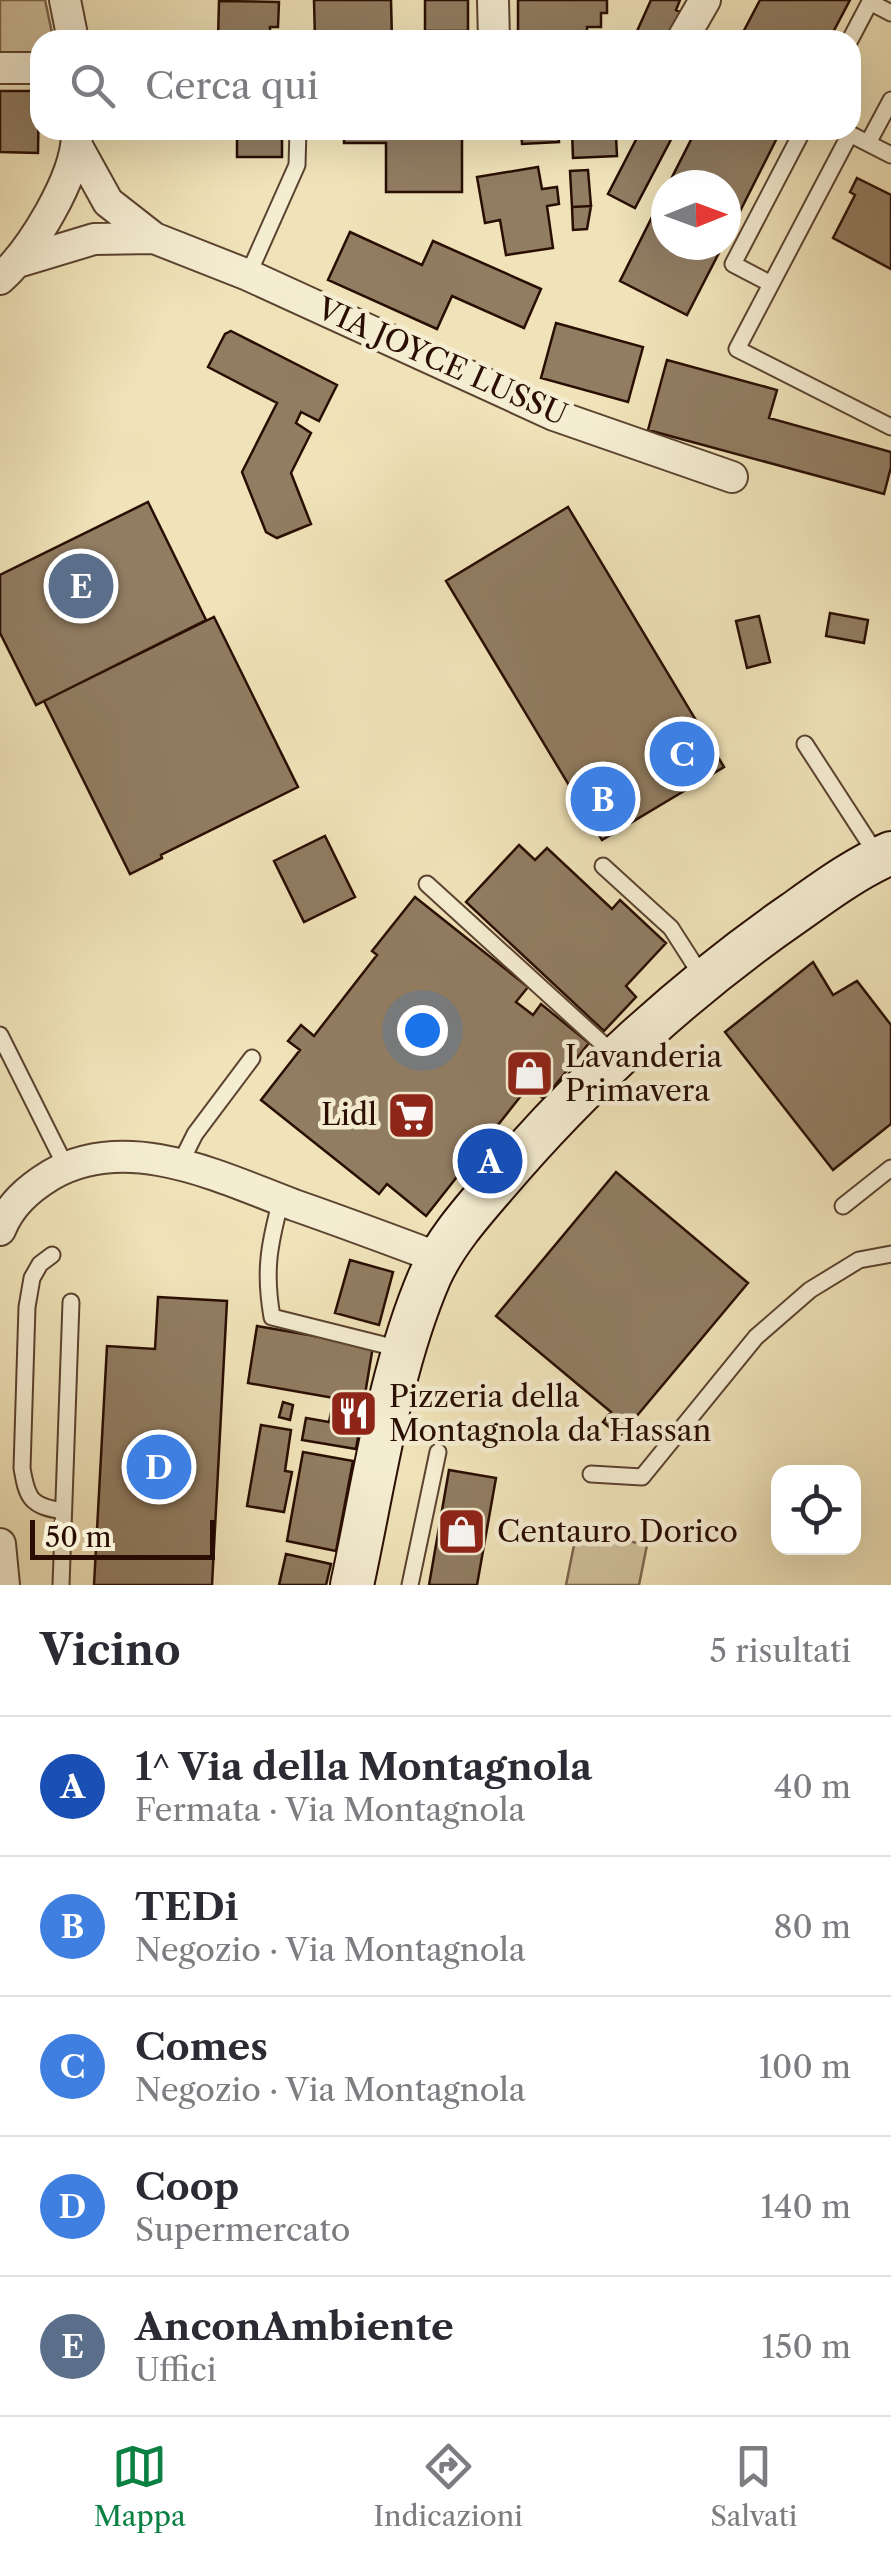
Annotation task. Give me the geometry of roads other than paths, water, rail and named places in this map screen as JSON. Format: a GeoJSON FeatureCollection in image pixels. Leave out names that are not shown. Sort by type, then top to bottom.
{"type":"FeatureCollection","features":[{"type":"Feature","properties":{"kind":"main road"},"geometry":{"type":"LineString","coordinates":[[352,1585],[404,1350],[439,1258],[461,1225],[530,1144],[618,1057],[773,927],[830,887],[885,856]]}},
{"type":"Feature","properties":{"kind":"street"},"geometry":{"type":"LineString","coordinates":[[65,0],[71,30]]}},
{"type":"Feature","properties":{"kind":"street"},"geometry":{"type":"LineString","coordinates":[[493,0],[494,30]]}},
{"type":"Feature","properties":{"kind":"street"},"geometry":{"type":"LineString","coordinates":[[688,30],[706,0]]}},
{"type":"Feature","properties":{"kind":"street"},"geometry":{"type":"LineString","coordinates":[[0,68],[30,68]]}},
{"type":"Feature","properties":{"kind":"street"},"geometry":{"type":"LineString","coordinates":[[9,271],[57,201],[76,140]]}},
{"type":"Feature","properties":{"kind":"street","name":"VIA JOYCE LUSSU"},"geometry":{"type":"LineString","coordinates":[[78,140],[108,202],[154,238],[248,275],[554,415],[732,477]]}},
{"type":"Feature","properties":{"kind":"street"},"geometry":{"type":"LineString","coordinates":[[57,201],[108,202]]}},
{"type":"Feature","properties":{"kind":"street"},"geometry":{"type":"LineString","coordinates":[[57,201],[94,240]]}},
{"type":"Feature","properties":{"kind":"street","name":"VIA JOYCE LUSSU"},"geometry":{"type":"LineString","coordinates":[[9,271],[94,240],[154,238]]}},
{"type":"Feature","properties":{"kind":"street"},"geometry":{"type":"LineString","coordinates":[[0,1230],[8,1211],[36,1184],[66,1167],[102,1157],[140,1158],[180,1164],[439,1258]]}},
{"type":"Feature","properties":{"kind":"street"},"geometry":{"type":"LineString","coordinates":[[0,1544],[4,1585]]}},
{"type":"Feature","properties":{"kind":"lane"},"geometry":{"type":"LineString","coordinates":[[855,30],[870,1],[891,13]]}},
{"type":"Feature","properties":{"kind":"lane"},"geometry":{"type":"LineString","coordinates":[[868,144],[891,100]]}},
{"type":"Feature","properties":{"kind":"lane"},"geometry":{"type":"LineString","coordinates":[[248,275],[297,166],[298,140]]}},
{"type":"Feature","properties":{"kind":"lane"},"geometry":{"type":"LineString","coordinates":[[771,284],[733,264],[798,140]]}},
{"type":"Feature","properties":{"kind":"lane"},"geometry":{"type":"LineString","coordinates":[[842,140],[737,349],[891,427]]}},
{"type":"Feature","properties":{"kind":"lane"},"geometry":{"type":"LineString","coordinates":[[861,140],[891,156]]}},
{"type":"Feature","properties":{"kind":"lane"},"geometry":{"type":"LineString","coordinates":[[804,744],[885,856]]}},
{"type":"Feature","properties":{"kind":"lane"},"geometry":{"type":"LineString","coordinates":[[603,866],[671,928],[706,981]]}},
{"type":"Feature","properties":{"kind":"lane"},"geometry":{"type":"LineString","coordinates":[[427,884],[618,1057]]}},
{"type":"Feature","properties":{"kind":"lane"},"geometry":{"type":"LineString","coordinates":[[0,1036],[66,1167]]}},
{"type":"Feature","properties":{"kind":"lane"},"geometry":{"type":"LineString","coordinates":[[180,1164],[195,1134],[252,1058]]}},
{"type":"Feature","properties":{"kind":"lane"},"geometry":{"type":"LineString","coordinates":[[843,1206],[891,1168]]}},
{"type":"Feature","properties":{"kind":"lane"},"geometry":{"type":"LineString","coordinates":[[281,1200],[268,1248],[267,1288],[272,1317],[404,1350]]}},
{"type":"Feature","properties":{"kind":"lane"},"geometry":{"type":"LineString","coordinates":[[591,1474],[642,1478],[756,1337],[810,1290],[859,1260],[891,1254]]}},
{"type":"Feature","properties":{"kind":"lane"},"geometry":{"type":"LineString","coordinates":[[52,1255],[40,1264],[32,1278],[27,1307],[22,1468],[26,1492],[36,1504],[64,1510]]}},
{"type":"Feature","properties":{"kind":"lane"},"geometry":{"type":"LineString","coordinates":[[61,1585],[71,1302]]}},
{"type":"Feature","properties":{"kind":"lane"},"geometry":{"type":"LineString","coordinates":[[410,1585],[438,1452]]}},
{"type":"Feature","properties":{"kind":"place","name":"AnconAmbiente"},"geometry":{"type":"Point","coordinates":[81,586]}},
{"type":"Feature","properties":{"kind":"place","name":"Comes"},"geometry":{"type":"Point","coordinates":[682,754]}},
{"type":"Feature","properties":{"kind":"place","name":"TEDi"},"geometry":{"type":"Point","coordinates":[603,799]}},
{"type":"Feature","properties":{"kind":"place","name":"Lavanderia Primavera"},"geometry":{"type":"Point","coordinates":[530,1074]}},
{"type":"Feature","properties":{"kind":"place","name":"Lidl"},"geometry":{"type":"Point","coordinates":[412,1115]}},
{"type":"Feature","properties":{"kind":"place","name":"1^ Via della Montagnola"},"geometry":{"type":"Point","coordinates":[490,1161]}},
{"type":"Feature","properties":{"kind":"place","name":"Pizzeria della Montagnola da Hassan"},"geometry":{"type":"Point","coordinates":[354,1414]}},
{"type":"Feature","properties":{"kind":"place","name":"Coop"},"geometry":{"type":"Point","coordinates":[159,1467]}},
{"type":"Feature","properties":{"kind":"place","name":"Centauro Dorico"},"geometry":{"type":"Point","coordinates":[462,1532]}}]}
